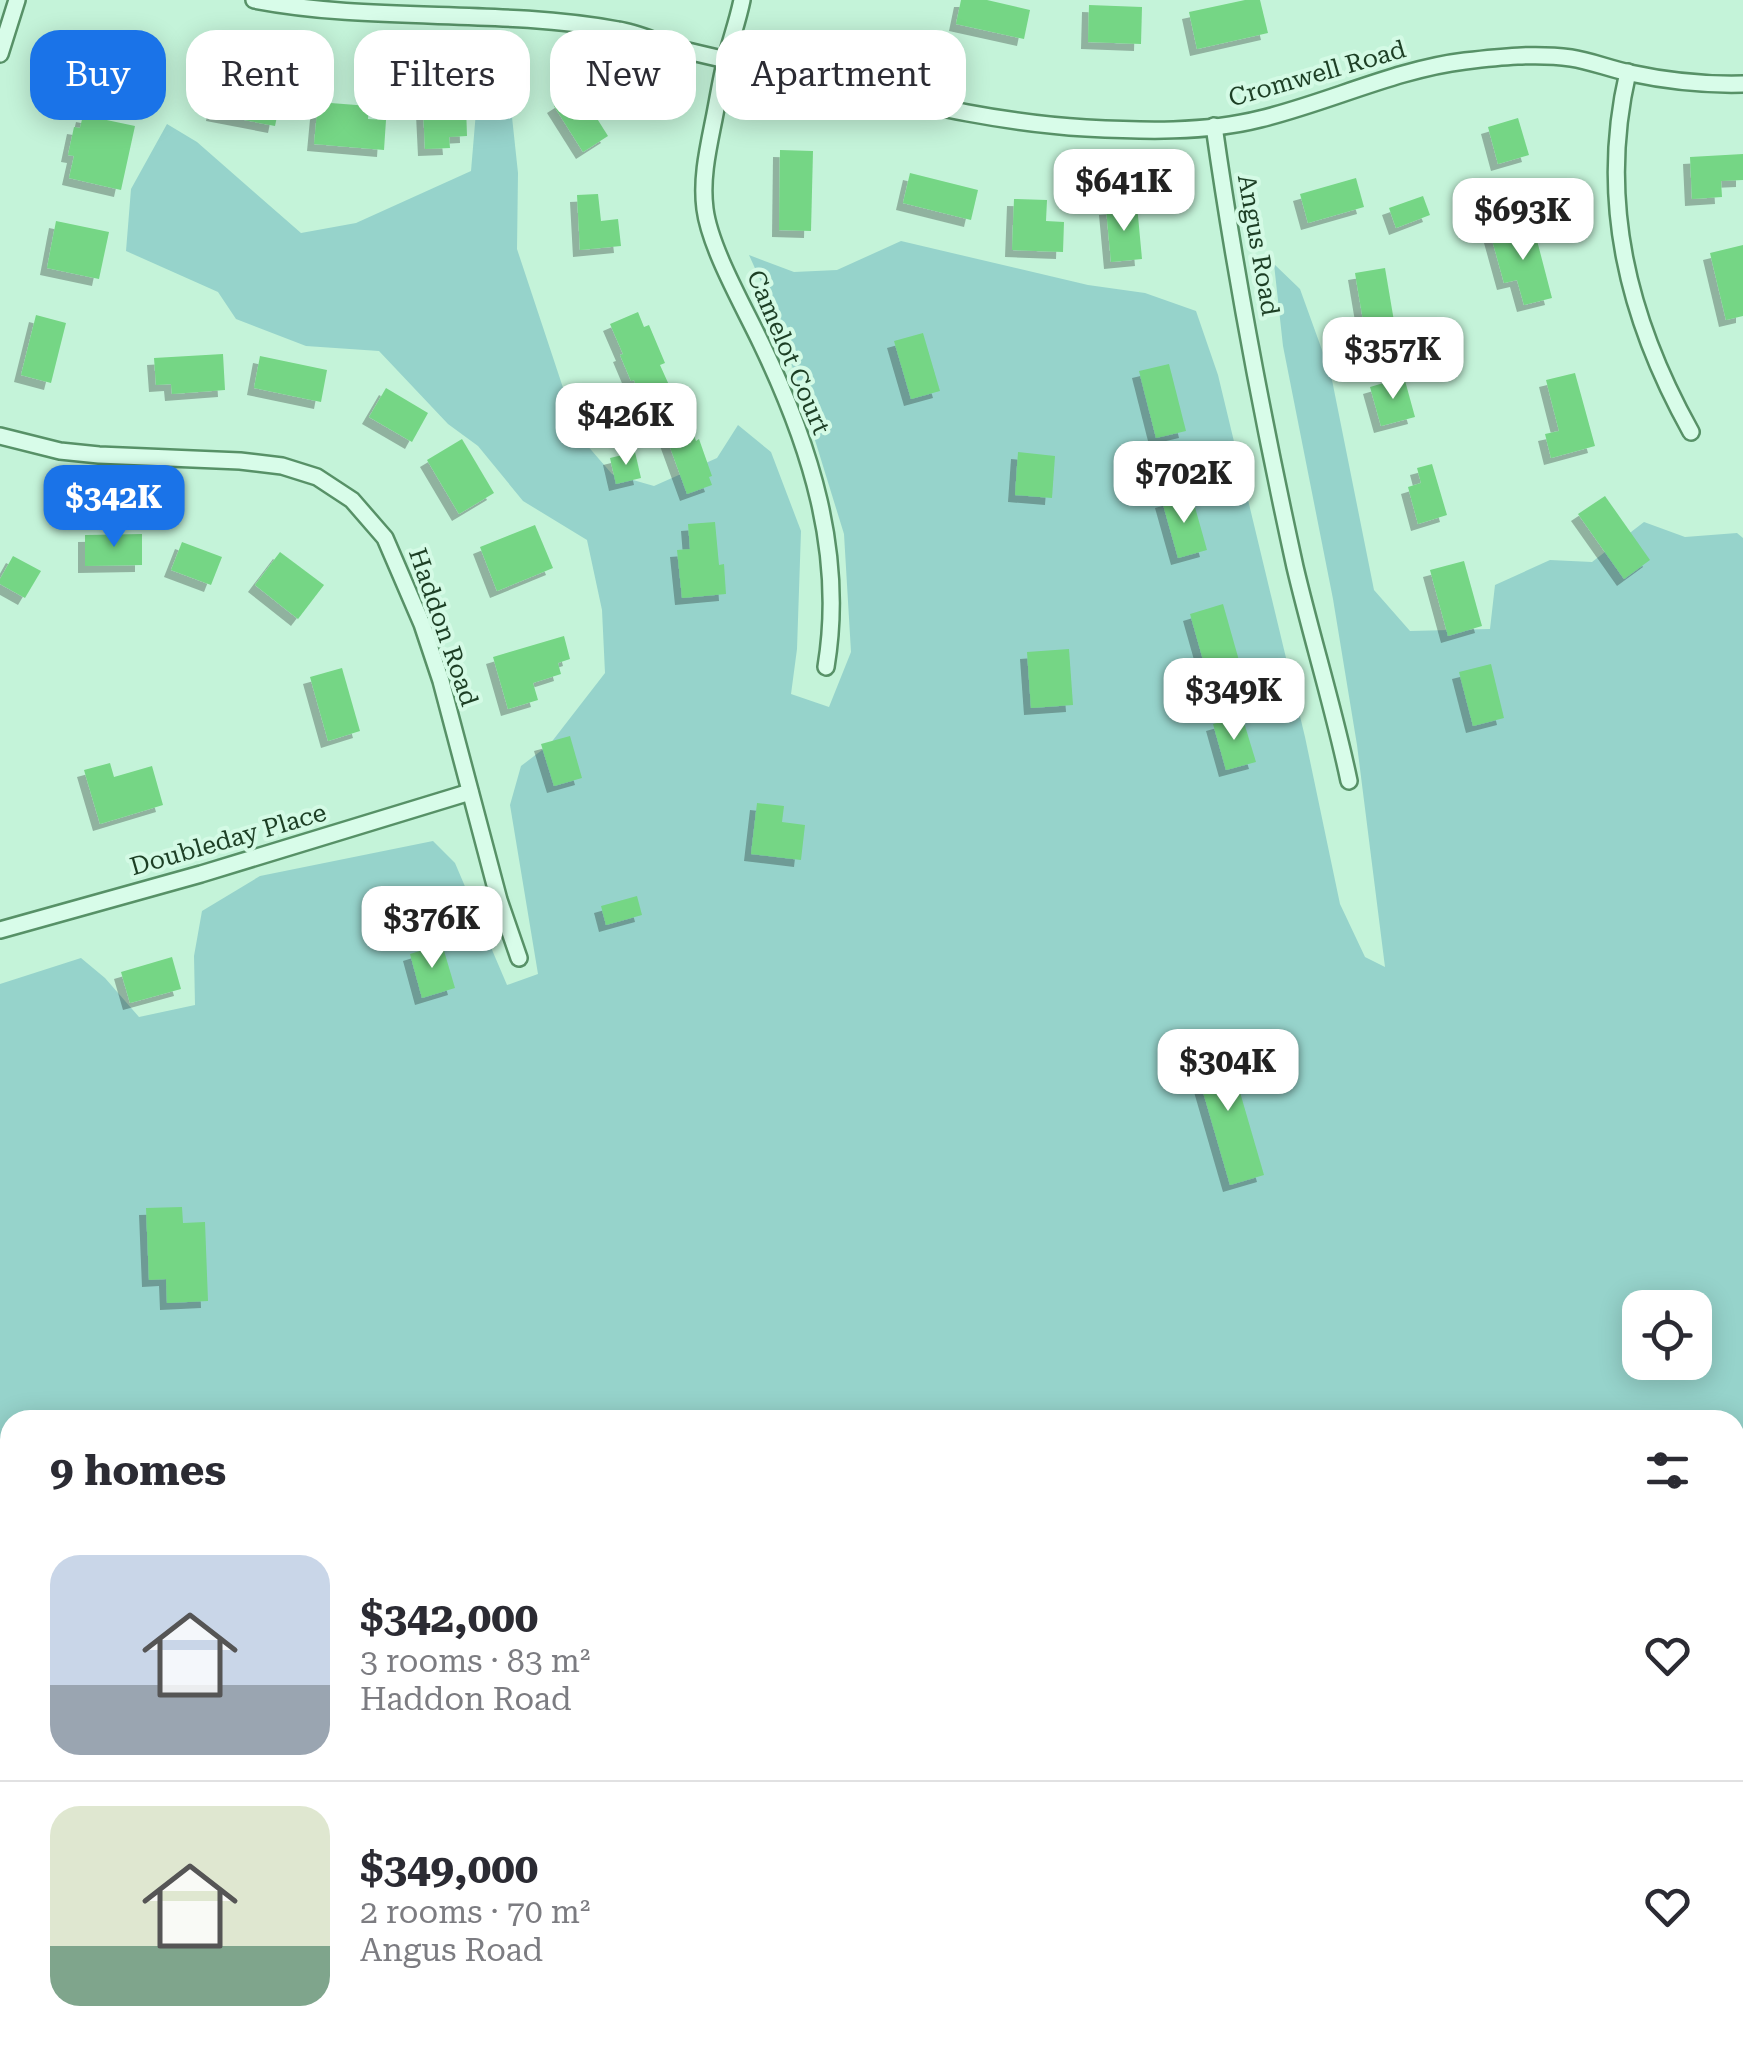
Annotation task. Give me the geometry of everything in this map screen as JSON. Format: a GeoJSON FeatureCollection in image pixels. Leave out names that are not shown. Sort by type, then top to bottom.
{"type":"FeatureCollection","features":[{"type":"Feature","properties":{"kind":"street"},"geometry":{"type":"LineString","coordinates":[[0,54],[18,0]]}},
{"type":"Feature","properties":{"kind":"street","name":"Cromwell Road"},"geometry":{"type":"LineString","coordinates":[[254,0],[358,12],[578,23],[624,31],[716,57]]}},
{"type":"Feature","properties":{"kind":"street","name":"Camelot Court"},"geometry":{"type":"LineString","coordinates":[[734,30],[742,0]]}},
{"type":"Feature","properties":{"kind":"street","name":"Cromwell Road"},"geometry":{"type":"LineString","coordinates":[[966,111],[1086,128],[1214,126],[1255,121],[1422,70],[1460,62],[1544,56],[1696,82],[1743,84]]}},
{"type":"Feature","properties":{"kind":"street"},"geometry":{"type":"LineString","coordinates":[[1628,72],[1615,154],[1620,240],[1656,362],[1691,432]]}},
{"type":"Feature","properties":{"kind":"street","name":"Camelot Court"},"geometry":{"type":"LineString","coordinates":[[716,114],[704,179],[706,216],[797,426],[824,520],[831,570],[826,667]]}},
{"type":"Feature","properties":{"kind":"street","name":"Angus Road"},"geometry":{"type":"LineString","coordinates":[[1214,126],[1270,449],[1296,571],[1350,781]]}},
{"type":"Feature","properties":{"kind":"street","name":"Haddon Road"},"geometry":{"type":"LineString","coordinates":[[0,436],[60,451],[282,466],[317,478],[352,500],[386,538],[406,581],[441,681],[499,900],[519,958]]}},
{"type":"Feature","properties":{"kind":"street","name":"Doubleday Place"},"geometry":{"type":"LineString","coordinates":[[0,930],[470,792]]}},
{"type":"Feature","properties":{"kind":"shaded area"},"geometry":{"type":"Polygon","coordinates":[[[475,120],[512,120],[518,173],[517,249],[579,436],[612,474],[654,486],[717,458],[738,425],[771,452],[801,531],[797,649],[791,694],[829,707],[851,652],[844,534],[777,317],[749,255],[794,272],[837,270],[901,241],[1088,285],[1145,293],[1196,311],[1218,375],[1305,737],[1340,904],[1365,957],[1385,967],[1357,745],[1333,599],[1283,346],[1274,264],[1300,289],[1331,375],[1374,590],[1410,631],[1490,629],[1495,585],[1550,560],[1592,562],[1644,522],[1685,537],[1737,533],[1743,538],[1743,1410],[0,1410],[0,984],[81,958],[105,978],[139,1017],[195,1005],[194,956],[202,911],[260,876],[433,841],[455,863],[507,985],[538,974],[510,805],[521,766],[550,744],[605,673],[602,610],[587,540],[523,501],[478,446],[448,424],[379,351],[306,346],[236,319],[218,292],[126,251],[131,189],[167,124],[197,142],[301,233],[356,223],[471,171],[475,120]]]}},
{"type":"Feature","properties":{"kind":"building"},"geometry":{"type":"Polygon","coordinates":[[[961,0],[987,0],[1030,10],[1024,39],[956,24],[961,0]]]}},
{"type":"Feature","properties":{"kind":"building"},"geometry":{"type":"Polygon","coordinates":[[[1260,0],[1268,33],[1197,49],[1189,12],[1260,0]]]}},
{"type":"Feature","properties":{"kind":"building"},"geometry":{"type":"Polygon","coordinates":[[[1089,5],[1142,7],[1141,44],[1088,42],[1089,5]]]}},
{"type":"Feature","properties":{"kind":"building"},"geometry":{"type":"Polygon","coordinates":[[[334,103],[354,105],[354,120],[386,120],[384,150],[314,144],[316,120],[334,120],[334,103]]]}},
{"type":"Feature","properties":{"kind":"building"},"geometry":{"type":"Polygon","coordinates":[[[1518,118],[1529,155],[1498,164],[1488,127],[1518,118]]]}},
{"type":"Feature","properties":{"kind":"building"},"geometry":{"type":"Polygon","coordinates":[[[82,120],[135,126],[121,190],[69,178],[74,156],[68,155],[74,127],[80,128],[82,120]]]}},
{"type":"Feature","properties":{"kind":"building"},"geometry":{"type":"Polygon","coordinates":[[[244,120],[276,120],[275,126],[244,120]]]}},
{"type":"Feature","properties":{"kind":"building"},"geometry":{"type":"Polygon","coordinates":[[[424,120],[466,120],[467,136],[449,137],[450,148],[425,149],[424,120]]]}},
{"type":"Feature","properties":{"kind":"building"},"geometry":{"type":"Polygon","coordinates":[[[563,120],[598,120],[608,136],[583,152],[563,120]]]}},
{"type":"Feature","properties":{"kind":"building"},"geometry":{"type":"Polygon","coordinates":[[[780,150],[813,151],[811,231],[779,230],[780,150]]]}},
{"type":"Feature","properties":{"kind":"building"},"geometry":{"type":"Polygon","coordinates":[[[1743,154],[1743,180],[1721,181],[1722,197],[1692,199],[1690,157],[1743,154]]]}},
{"type":"Feature","properties":{"kind":"building"},"geometry":{"type":"Polygon","coordinates":[[[910,173],[978,190],[971,220],[903,203],[910,173]]]}},
{"type":"Feature","properties":{"kind":"building"},"geometry":{"type":"Polygon","coordinates":[[[1356,178],[1364,207],[1308,223],[1300,194],[1356,178]]]}},
{"type":"Feature","properties":{"kind":"building"},"geometry":{"type":"Polygon","coordinates":[[[598,194],[601,221],[618,219],[621,246],[580,250],[577,195],[598,194]]]}},
{"type":"Feature","properties":{"kind":"building"},"geometry":{"type":"Polygon","coordinates":[[[1423,196],[1430,215],[1396,228],[1389,208],[1423,196]]]}},
{"type":"Feature","properties":{"kind":"building"},"geometry":{"type":"Polygon","coordinates":[[[1014,199],[1047,200],[1046,221],[1064,222],[1063,252],[1012,250],[1014,199]]]}},
{"type":"Feature","properties":{"kind":"building"},"geometry":{"type":"Polygon","coordinates":[[[1137,205],[1142,259],[1111,262],[1106,208],[1137,205]]]}},
{"type":"Feature","properties":{"kind":"building"},"geometry":{"type":"Polygon","coordinates":[[[56,221],[109,232],[99,279],[47,268],[56,221]]]}},
{"type":"Feature","properties":{"kind":"building"},"geometry":{"type":"Polygon","coordinates":[[[1533,225],[1552,298],[1524,305],[1517,280],[1504,283],[1491,236],[1533,225]]]}},
{"type":"Feature","properties":{"kind":"building"},"geometry":{"type":"Polygon","coordinates":[[[1743,245],[1743,316],[1726,320],[1710,253],[1743,245]]]}},
{"type":"Feature","properties":{"kind":"building"},"geometry":{"type":"Polygon","coordinates":[[[1385,268],[1395,327],[1365,332],[1355,273],[1385,268]]]}},
{"type":"Feature","properties":{"kind":"building"},"geometry":{"type":"Polygon","coordinates":[[[638,312],[644,327],[649,325],[665,363],[660,365],[669,385],[641,397],[610,324],[638,312]]]}},
{"type":"Feature","properties":{"kind":"building"},"geometry":{"type":"Polygon","coordinates":[[[36,315],[66,323],[51,383],[21,375],[36,315]]]}},
{"type":"Feature","properties":{"kind":"building"},"geometry":{"type":"Polygon","coordinates":[[[923,333],[940,391],[911,399],[894,341],[923,333]]]}},
{"type":"Feature","properties":{"kind":"building"},"geometry":{"type":"Polygon","coordinates":[[[223,354],[225,390],[172,394],[171,384],[156,385],[154,358],[223,354]]]}},
{"type":"Feature","properties":{"kind":"building"},"geometry":{"type":"Polygon","coordinates":[[[260,356],[327,370],[321,402],[254,388],[260,356]]]}},
{"type":"Feature","properties":{"kind":"building"},"geometry":{"type":"Polygon","coordinates":[[[1169,364],[1186,431],[1156,438],[1139,371],[1169,364]]]}},
{"type":"Feature","properties":{"kind":"building"},"geometry":{"type":"Polygon","coordinates":[[[1575,373],[1595,446],[1551,458],[1545,434],[1559,431],[1546,380],[1575,373]]]}},
{"type":"Feature","properties":{"kind":"building"},"geometry":{"type":"Polygon","coordinates":[[[1404,377],[1415,417],[1381,426],[1370,387],[1404,377]]]}},
{"type":"Feature","properties":{"kind":"building"},"geometry":{"type":"Polygon","coordinates":[[[386,388],[428,413],[412,442],[369,417],[386,388]]]}},
{"type":"Feature","properties":{"kind":"building"},"geometry":{"type":"Polygon","coordinates":[[[688,419],[696,441],[699,439],[712,485],[687,494],[663,428],[688,419]]]}},
{"type":"Feature","properties":{"kind":"building"},"geometry":{"type":"Polygon","coordinates":[[[462,439],[494,493],[459,514],[427,460],[462,439]]]}},
{"type":"Feature","properties":{"kind":"building"},"geometry":{"type":"Polygon","coordinates":[[[635,452],[641,478],[616,484],[610,458],[635,452]]]}},
{"type":"Feature","properties":{"kind":"building"},"geometry":{"type":"Polygon","coordinates":[[[1018,452],[1055,456],[1052,498],[1015,495],[1018,452]]]}},
{"type":"Feature","properties":{"kind":"building"},"geometry":{"type":"Polygon","coordinates":[[[1432,464],[1447,515],[1418,524],[1408,487],[1421,483],[1417,468],[1432,464]]]}},
{"type":"Feature","properties":{"kind":"building"},"geometry":{"type":"Polygon","coordinates":[[[1191,493],[1207,550],[1178,558],[1162,501],[1191,493]]]}},
{"type":"Feature","properties":{"kind":"building"},"geometry":{"type":"Polygon","coordinates":[[[1605,496],[1650,560],[1624,579],[1578,514],[1605,496]]]}},
{"type":"Feature","properties":{"kind":"building"},"geometry":{"type":"Polygon","coordinates":[[[715,522],[726,594],[682,598],[677,550],[690,549],[688,524],[715,522]]]}},
{"type":"Feature","properties":{"kind":"building"},"geometry":{"type":"Polygon","coordinates":[[[535,525],[553,568],[497,591],[480,547],[535,525]]]}},
{"type":"Feature","properties":{"kind":"building"},"geometry":{"type":"Polygon","coordinates":[[[142,534],[142,565],[85,566],[85,535],[142,534]]]}},
{"type":"Feature","properties":{"kind":"building"},"geometry":{"type":"Polygon","coordinates":[[[182,542],[222,557],[211,585],[171,570],[182,542]]]}},
{"type":"Feature","properties":{"kind":"building"},"geometry":{"type":"Polygon","coordinates":[[[280,552],[324,585],[298,619],[255,585],[280,552]]]}},
{"type":"Feature","properties":{"kind":"building"},"geometry":{"type":"Polygon","coordinates":[[[13,556],[41,571],[25,598],[0,584],[13,556]]]}},
{"type":"Feature","properties":{"kind":"building"},"geometry":{"type":"Polygon","coordinates":[[[1464,561],[1482,626],[1448,636],[1430,570],[1464,561]]]}},
{"type":"Feature","properties":{"kind":"building"},"geometry":{"type":"Polygon","coordinates":[[[1223,604],[1240,664],[1207,674],[1190,614],[1223,604]]]}},
{"type":"Feature","properties":{"kind":"building"},"geometry":{"type":"Polygon","coordinates":[[[564,636],[570,659],[558,663],[561,674],[533,683],[538,700],[508,709],[493,657],[564,636]]]}},
{"type":"Feature","properties":{"kind":"building"},"geometry":{"type":"Polygon","coordinates":[[[1069,649],[1073,705],[1031,708],[1027,652],[1069,649]]]}},
{"type":"Feature","properties":{"kind":"building"},"geometry":{"type":"Polygon","coordinates":[[[1491,664],[1504,718],[1473,726],[1459,672],[1491,664]]]}},
{"type":"Feature","properties":{"kind":"building"},"geometry":{"type":"Polygon","coordinates":[[[342,668],[360,731],[328,741],[310,677],[342,668]]]}},
{"type":"Feature","properties":{"kind":"building"},"geometry":{"type":"Polygon","coordinates":[[[1242,716],[1256,762],[1226,770],[1213,724],[1242,716]]]}},
{"type":"Feature","properties":{"kind":"building"},"geometry":{"type":"Polygon","coordinates":[[[570,736],[582,778],[554,786],[541,744],[570,736]]]}},
{"type":"Feature","properties":{"kind":"building"},"geometry":{"type":"Polygon","coordinates":[[[110,763],[114,777],[152,766],[163,805],[100,824],[84,770],[110,763]]]}},
{"type":"Feature","properties":{"kind":"building"},"geometry":{"type":"Polygon","coordinates":[[[757,803],[784,806],[782,822],[805,825],[801,860],[751,854],[757,803]]]}},
{"type":"Feature","properties":{"kind":"building"},"geometry":{"type":"Polygon","coordinates":[[[637,896],[642,915],[606,925],[601,906],[637,896]]]}},
{"type":"Feature","properties":{"kind":"building"},"geometry":{"type":"Polygon","coordinates":[[[442,944],[455,988],[422,998],[410,954],[442,944]]]}},
{"type":"Feature","properties":{"kind":"building"},"geometry":{"type":"Polygon","coordinates":[[[172,957],[181,989],[130,1003],[121,972],[172,957]]]}},
{"type":"Feature","properties":{"kind":"building"},"geometry":{"type":"Polygon","coordinates":[[[1226,1044],[1264,1175],[1230,1185],[1192,1054],[1226,1044]]]}},
{"type":"Feature","properties":{"kind":"building"},"geometry":{"type":"Polygon","coordinates":[[[182,1207],[183,1223],[205,1222],[208,1301],[167,1303],[166,1279],[149,1280],[146,1208],[182,1207]]]}}]}
